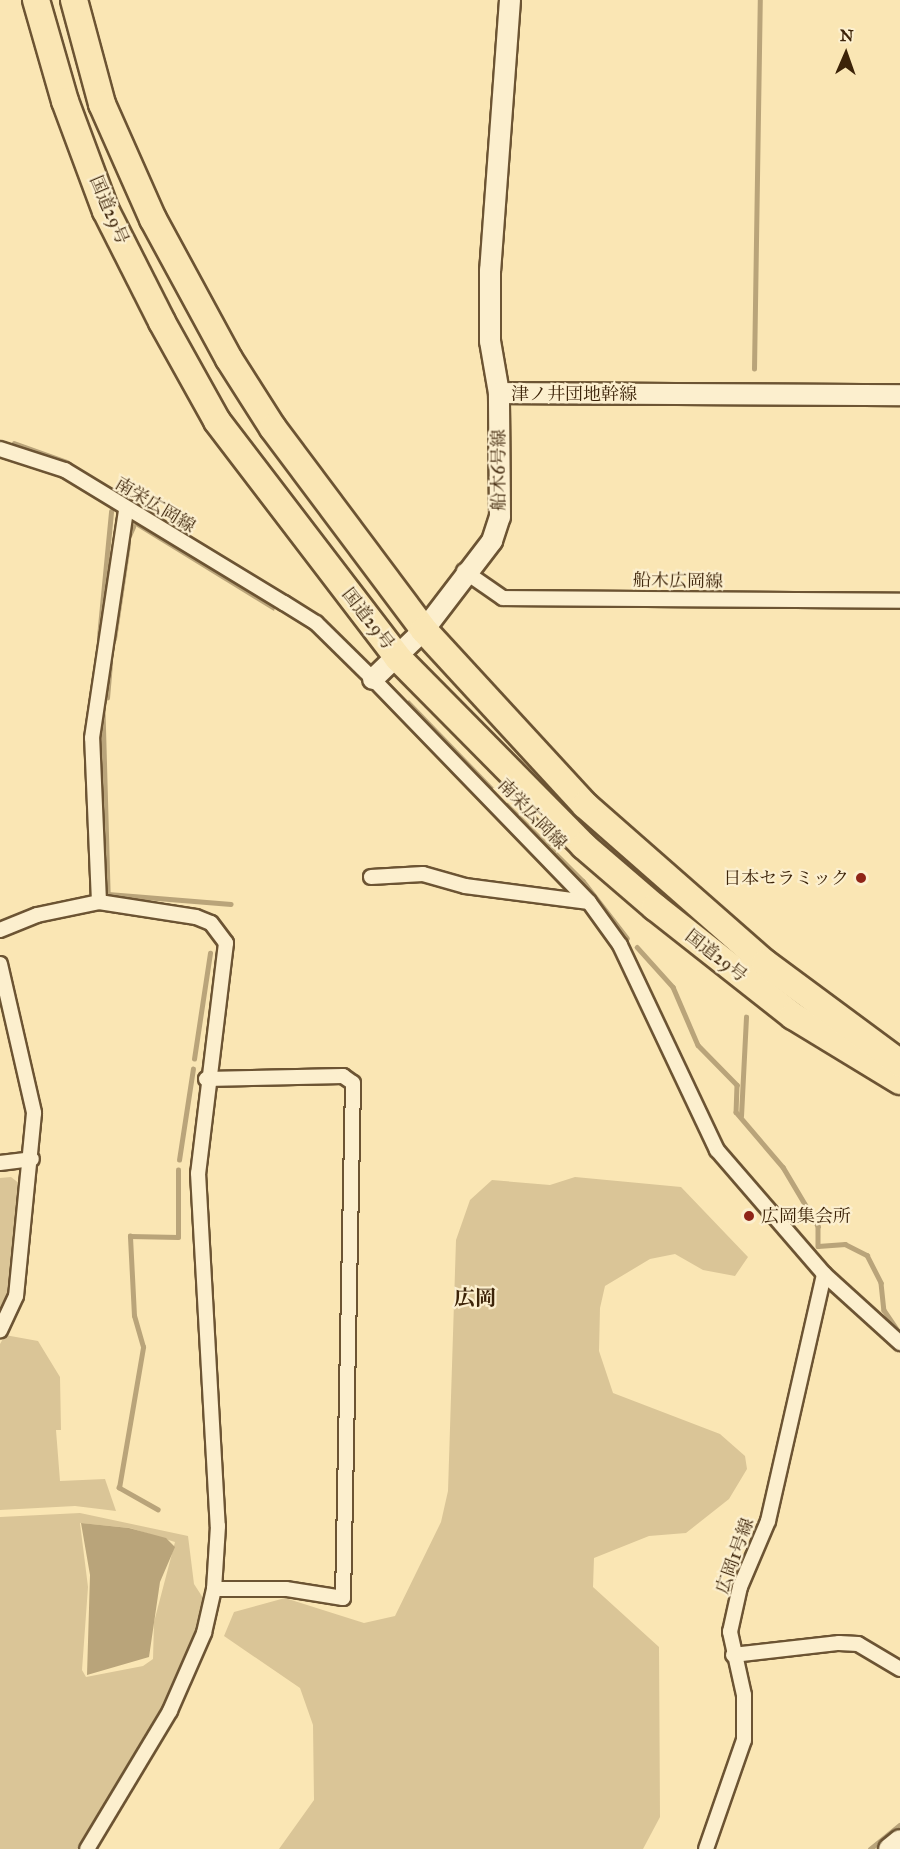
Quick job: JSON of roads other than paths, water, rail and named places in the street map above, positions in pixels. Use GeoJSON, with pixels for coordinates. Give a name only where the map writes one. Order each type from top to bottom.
{"type":"FeatureCollection","features":[{"type":"Feature","properties":{"kind":"highway","name":"国道29号"},"geometry":{"type":"LineString","coordinates":[[36,0],[65,101],[106,212],[162,322],[217,421],[398,658],[584,846],[655,907],[793,1016],[900,1081]]}},
{"type":"Feature","properties":{"kind":"highway","name":"国道29号"},"geometry":{"type":"LineString","coordinates":[[74,0],[102,104],[153,219],[229,359],[273,428],[424,630],[585,805],[765,963],[900,1063]]}},
{"type":"Feature","properties":{"kind":"street","name":"津ノ井団地幹線"},"geometry":{"type":"LineString","coordinates":[[510,0],[490,270],[490,341],[499,393],[900,395]]}},
{"type":"Feature","properties":{"kind":"street","name":"船木6号線"},"geometry":{"type":"LineString","coordinates":[[373,679],[398,658],[424,630],[464,571],[492,541],[500,517],[499,393]]}},
{"type":"Feature","properties":{"kind":"street","name":"南栄広岡線"},"geometry":{"type":"LineString","coordinates":[[0,449],[65,470],[126,510],[316,623],[373,679],[589,902],[620,945],[717,1150],[824,1274],[900,1343]]}},
{"type":"Feature","properties":{"kind":"street"},"geometry":{"type":"LineString","coordinates":[[99,902],[92,738],[126,510]]}},
{"type":"Feature","properties":{"kind":"street","name":"船木広岡線"},"geometry":{"type":"LineString","coordinates":[[464,571],[503,597],[900,602]]}},
{"type":"Feature","properties":{"kind":"street"},"geometry":{"type":"LineString","coordinates":[[371,877],[423,874],[465,886],[589,902]]}},
{"type":"Feature","properties":{"kind":"street"},"geometry":{"type":"LineString","coordinates":[[0,930],[37,915],[99,902],[196,916],[211,923],[226,943],[206,1079],[198,1173],[218,1526],[214,1589],[204,1633],[170,1711],[87,1849]]}},
{"type":"Feature","properties":{"kind":"street"},"geometry":{"type":"LineString","coordinates":[[0,964],[34,1113],[32,1159],[16,1296],[0,1330]]}},
{"type":"Feature","properties":{"kind":"street"},"geometry":{"type":"LineString","coordinates":[[206,1079],[343,1077],[353,1083],[343,1598],[286,1589],[214,1589]]}},
{"type":"Feature","properties":{"kind":"street"},"geometry":{"type":"LineString","coordinates":[[0,1163],[32,1159]]}},
{"type":"Feature","properties":{"kind":"street","name":"広岡1号線"},"geometry":{"type":"LineString","coordinates":[[706,1849],[744,1740],[744,1695],[732,1655],[730,1632],[740,1587],[768,1521],[824,1274]]}},
{"type":"Feature","properties":{"kind":"street"},"geometry":{"type":"LineString","coordinates":[[732,1655],[839,1642],[858,1644],[900,1669]]}},
{"type":"Feature","properties":{"kind":"street"},"geometry":{"type":"LineString","coordinates":[[889,1849],[900,1840]]}},
{"type":"Feature","properties":{"kind":"waterway"},"geometry":{"type":"LineString","coordinates":[[754,369],[760,0]]}},
{"type":"Feature","properties":{"kind":"waterway"},"geometry":{"type":"LineString","coordinates":[[14,443],[67,462]]}},
{"type":"Feature","properties":{"kind":"waterway"},"geometry":{"type":"LineString","coordinates":[[99,637],[111,512]]}},
{"type":"Feature","properties":{"kind":"waterway"},"geometry":{"type":"LineString","coordinates":[[129,536],[133,527]]}},
{"type":"Feature","properties":{"kind":"waterway"},"geometry":{"type":"LineString","coordinates":[[114,639],[128,544]]}},
{"type":"Feature","properties":{"kind":"waterway"},"geometry":{"type":"LineString","coordinates":[[107,698],[110,664]]}},
{"type":"Feature","properties":{"kind":"waterway"},"geometry":{"type":"LineString","coordinates":[[103,710],[108,894],[231,904]]}},
{"type":"Feature","properties":{"kind":"waterway"},"geometry":{"type":"LineString","coordinates":[[507,805],[583,881],[627,938]]}},
{"type":"Feature","properties":{"kind":"waterway"},"geometry":{"type":"LineString","coordinates":[[637,947],[673,987],[698,1045],[737,1085],[736,1112],[783,1167],[818,1226],[818,1246],[845,1244],[867,1255],[881,1283],[884,1310],[900,1334]]}},
{"type":"Feature","properties":{"kind":"waterway"},"geometry":{"type":"LineString","coordinates":[[194,1059],[210,953]]}},
{"type":"Feature","properties":{"kind":"waterway"},"geometry":{"type":"LineString","coordinates":[[741,1116],[746,1017]]}},
{"type":"Feature","properties":{"kind":"waterway"},"geometry":{"type":"LineString","coordinates":[[179,1160],[193,1069]]}},
{"type":"Feature","properties":{"kind":"waterway"},"geometry":{"type":"LineString","coordinates":[[158,1510],[119,1488],[143,1347],[134,1316],[130,1236],[178,1237],[178,1170]]}},
{"type":"Feature","properties":{"kind":"waterway"},"geometry":{"type":"LineString","coordinates":[[870,1849],[900,1825]]}},
{"type":"Feature","properties":{"kind":"place","name":"日本セラミック"},"geometry":{"type":"Point","coordinates":[861,878]}},
{"type":"Feature","properties":{"kind":"place","name":"広岡集会所"},"geometry":{"type":"Point","coordinates":[749,1216]}},
{"type":"Feature","properties":{"kind":"district","name":"広岡"},"geometry":{"type":"Point","coordinates":[475,1298]}}]}
